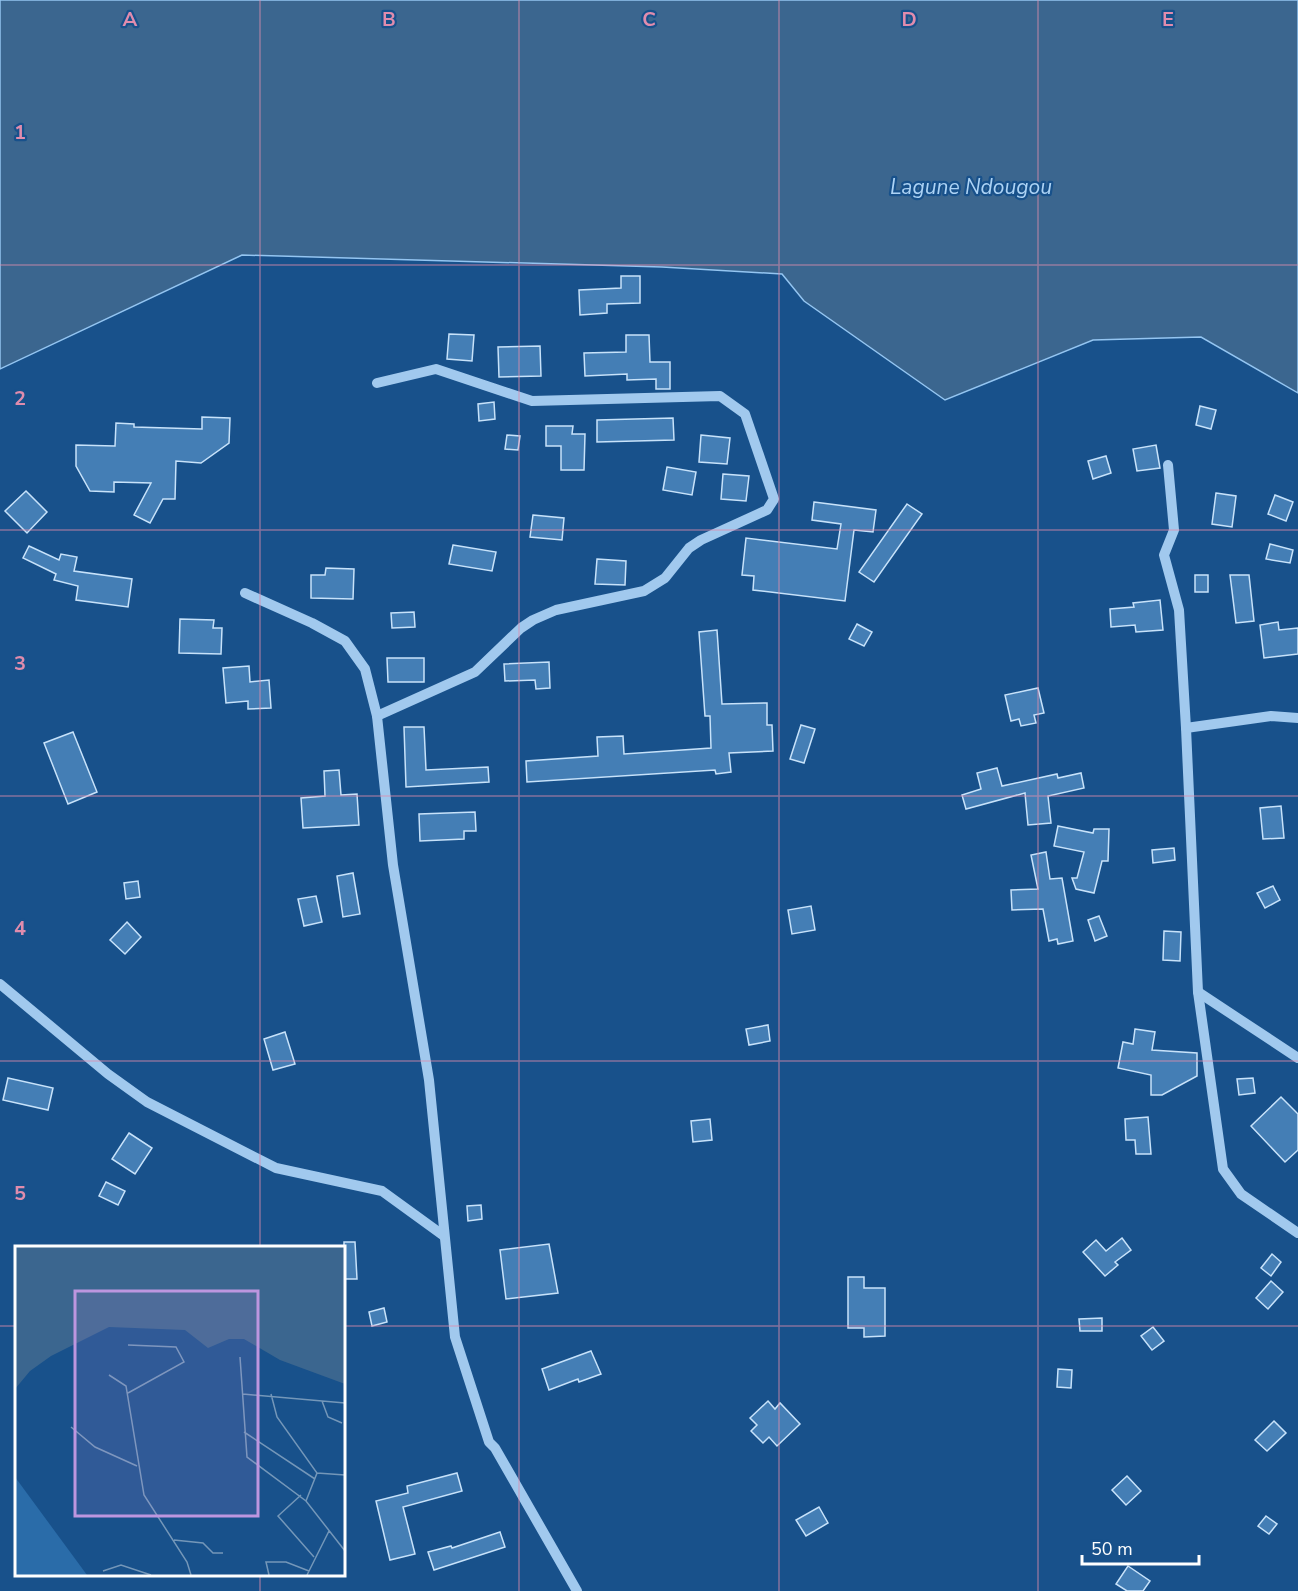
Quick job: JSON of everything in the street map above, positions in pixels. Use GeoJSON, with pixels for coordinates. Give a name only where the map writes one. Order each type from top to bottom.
{"type":"FeatureCollection","features":[{"type":"Feature","properties":{"kind":"street"},"geometry":{"type":"LineString","coordinates":[[376,716],[475,672],[532,620],[556,610],[644,591],[656,585],[665,578],[689,548],[700,540],[767,510],[774,499],[745,414],[720,396],[532,401],[436,369],[377,383]]}},
{"type":"Feature","properties":{"kind":"street"},"geometry":{"type":"LineString","coordinates":[[1168,465],[1174,530],[1164,555],[1179,610],[1198,992],[1223,1169],[1241,1194],[1298,1233]]}},
{"type":"Feature","properties":{"kind":"street"},"geometry":{"type":"LineString","coordinates":[[245,593],[312,623],[345,641],[365,669],[376,716],[393,865],[429,1080],[455,1337],[489,1442],[495,1448],[577,1591]]}},
{"type":"Feature","properties":{"kind":"street"},"geometry":{"type":"LineString","coordinates":[[1186,728],[1271,716],[1298,718]]}},
{"type":"Feature","properties":{"kind":"street"},"geometry":{"type":"LineString","coordinates":[[0,984],[108,1074],[147,1102],[276,1168],[382,1191],[444,1236]]}},
{"type":"Feature","properties":{"kind":"street"},"geometry":{"type":"LineString","coordinates":[[1198,992],[1298,1058]]}},
{"type":"Feature","properties":{"kind":"water","name":"Lagune Ndougou"},"geometry":{"type":"Polygon","coordinates":[[[0,0],[1298,0],[1298,393],[1201,337],[1093,340],[945,400],[804,301],[782,274],[662,267],[242,255],[0,369],[0,0]]]}},
{"type":"Feature","properties":{"kind":"building"},"geometry":{"type":"Polygon","coordinates":[[[621,276],[640,276],[640,303],[607,304],[607,313],[580,315],[579,290],[621,288],[621,276]]]}},
{"type":"Feature","properties":{"kind":"building"},"geometry":{"type":"Polygon","coordinates":[[[449,334],[474,335],[472,361],[447,359],[449,334]]]}},
{"type":"Feature","properties":{"kind":"building"},"geometry":{"type":"Polygon","coordinates":[[[626,335],[649,335],[650,362],[670,362],[670,389],[656,389],[656,379],[627,380],[627,374],[585,376],[584,353],[626,352],[626,335]]]}},
{"type":"Feature","properties":{"kind":"building"},"geometry":{"type":"Polygon","coordinates":[[[540,346],[541,376],[499,377],[498,347],[540,346]]]}},
{"type":"Feature","properties":{"kind":"building"},"geometry":{"type":"Polygon","coordinates":[[[494,402],[495,419],[479,421],[478,404],[494,402]]]}},
{"type":"Feature","properties":{"kind":"building"},"geometry":{"type":"Polygon","coordinates":[[[1200,406],[1216,410],[1211,429],[1196,425],[1200,406]]]}},
{"type":"Feature","properties":{"kind":"building"},"geometry":{"type":"Polygon","coordinates":[[[202,417],[230,418],[229,443],[201,463],[176,461],[175,499],[163,499],[150,523],[134,515],[151,483],[114,482],[114,492],[90,491],[76,466],[76,445],[115,446],[116,423],[134,424],[134,427],[202,429],[202,417]]]}},
{"type":"Feature","properties":{"kind":"building"},"geometry":{"type":"Polygon","coordinates":[[[673,418],[674,440],[597,442],[597,420],[673,418]]]}},
{"type":"Feature","properties":{"kind":"building"},"geometry":{"type":"Polygon","coordinates":[[[546,426],[573,426],[572,434],[585,434],[584,470],[561,470],[561,446],[546,446],[546,426]]]}},
{"type":"Feature","properties":{"kind":"building"},"geometry":{"type":"Polygon","coordinates":[[[507,435],[520,436],[518,450],[505,449],[507,435]]]}},
{"type":"Feature","properties":{"kind":"building"},"geometry":{"type":"Polygon","coordinates":[[[701,435],[730,438],[727,464],[699,462],[701,435]]]}},
{"type":"Feature","properties":{"kind":"building"},"geometry":{"type":"Polygon","coordinates":[[[1156,445],[1160,468],[1137,471],[1133,449],[1156,445]]]}},
{"type":"Feature","properties":{"kind":"building"},"geometry":{"type":"Polygon","coordinates":[[[1106,456],[1111,473],[1093,479],[1088,461],[1106,456]]]}},
{"type":"Feature","properties":{"kind":"building"},"geometry":{"type":"Polygon","coordinates":[[[667,467],[696,472],[692,495],[663,490],[667,467]]]}},
{"type":"Feature","properties":{"kind":"building"},"geometry":{"type":"Polygon","coordinates":[[[723,474],[749,476],[746,501],[721,499],[723,474]]]}},
{"type":"Feature","properties":{"kind":"building"},"geometry":{"type":"Polygon","coordinates":[[[26,491],[47,512],[27,533],[5,511],[26,491]]]}},
{"type":"Feature","properties":{"kind":"building"},"geometry":{"type":"Polygon","coordinates":[[[1216,493],[1236,496],[1232,527],[1212,524],[1216,493]]]}},
{"type":"Feature","properties":{"kind":"building"},"geometry":{"type":"Polygon","coordinates":[[[1275,495],[1293,502],[1286,521],[1268,514],[1275,495]]]}},
{"type":"Feature","properties":{"kind":"building"},"geometry":{"type":"Polygon","coordinates":[[[814,502],[876,510],[873,532],[854,530],[845,601],[753,590],[754,576],[742,575],[746,538],[837,549],[841,524],[812,520],[814,502]]]}},
{"type":"Feature","properties":{"kind":"building"},"geometry":{"type":"Polygon","coordinates":[[[907,504],[922,514],[874,582],[859,572],[907,504]]]}},
{"type":"Feature","properties":{"kind":"building"},"geometry":{"type":"Polygon","coordinates":[[[533,515],[564,518],[562,540],[530,537],[533,515]]]}},
{"type":"Feature","properties":{"kind":"building"},"geometry":{"type":"Polygon","coordinates":[[[1270,544],[1293,550],[1290,563],[1266,559],[1270,544]]]}},
{"type":"Feature","properties":{"kind":"building"},"geometry":{"type":"Polygon","coordinates":[[[453,545],[496,552],[492,571],[449,564],[453,545]]]}},
{"type":"Feature","properties":{"kind":"building"},"geometry":{"type":"Polygon","coordinates":[[[29,546],[59,560],[61,554],[77,557],[74,571],[132,579],[128,607],[76,600],[78,586],[54,580],[56,574],[23,558],[29,546]]]}},
{"type":"Feature","properties":{"kind":"building"},"geometry":{"type":"Polygon","coordinates":[[[597,559],[626,561],[625,585],[595,584],[597,559]]]}},
{"type":"Feature","properties":{"kind":"building"},"geometry":{"type":"Polygon","coordinates":[[[326,568],[354,569],[353,599],[311,598],[311,575],[325,575],[326,568]]]}},
{"type":"Feature","properties":{"kind":"building"},"geometry":{"type":"Polygon","coordinates":[[[1195,575],[1208,575],[1208,592],[1195,592],[1195,575]]]}},
{"type":"Feature","properties":{"kind":"building"},"geometry":{"type":"Polygon","coordinates":[[[1230,575],[1249,575],[1254,621],[1236,623],[1230,575]]]}},
{"type":"Feature","properties":{"kind":"building"},"geometry":{"type":"Polygon","coordinates":[[[1160,600],[1163,630],[1136,632],[1135,625],[1111,627],[1110,609],[1134,607],[1133,603],[1160,600]]]}},
{"type":"Feature","properties":{"kind":"building"},"geometry":{"type":"Polygon","coordinates":[[[414,612],[415,627],[392,628],[391,613],[414,612]]]}},
{"type":"Feature","properties":{"kind":"building"},"geometry":{"type":"Polygon","coordinates":[[[180,619],[214,620],[213,628],[222,628],[221,654],[179,653],[180,619]]]}},
{"type":"Feature","properties":{"kind":"building"},"geometry":{"type":"Polygon","coordinates":[[[1278,622],[1279,630],[1298,628],[1298,654],[1264,658],[1260,625],[1278,622]]]}},
{"type":"Feature","properties":{"kind":"building"},"geometry":{"type":"Polygon","coordinates":[[[857,624],[872,632],[864,646],[849,639],[857,624]]]}},
{"type":"Feature","properties":{"kind":"building"},"geometry":{"type":"Polygon","coordinates":[[[717,630],[722,704],[767,703],[767,725],[772,725],[773,751],[729,753],[731,772],[716,774],[715,770],[527,782],[526,761],[598,756],[597,737],[623,736],[624,754],[711,748],[710,716],[705,716],[699,632],[717,630]]]}},
{"type":"Feature","properties":{"kind":"building"},"geometry":{"type":"Polygon","coordinates":[[[387,658],[424,658],[424,682],[388,682],[387,658]]]}},
{"type":"Feature","properties":{"kind":"building"},"geometry":{"type":"Polygon","coordinates":[[[549,662],[550,688],[536,689],[535,680],[505,681],[504,664],[549,662]]]}},
{"type":"Feature","properties":{"kind":"building"},"geometry":{"type":"Polygon","coordinates":[[[249,666],[250,682],[269,680],[271,708],[248,709],[248,701],[226,703],[223,668],[249,666]]]}},
{"type":"Feature","properties":{"kind":"building"},"geometry":{"type":"Polygon","coordinates":[[[1038,688],[1044,713],[1034,715],[1036,723],[1021,726],[1019,719],[1011,721],[1005,695],[1038,688]]]}},
{"type":"Feature","properties":{"kind":"building"},"geometry":{"type":"Polygon","coordinates":[[[801,725],[815,729],[804,763],[790,759],[801,725]]]}},
{"type":"Feature","properties":{"kind":"building"},"geometry":{"type":"Polygon","coordinates":[[[404,727],[424,727],[426,770],[488,767],[489,782],[406,787],[404,727]]]}},
{"type":"Feature","properties":{"kind":"building"},"geometry":{"type":"Polygon","coordinates":[[[73,732],[97,792],[68,804],[44,743],[73,732]]]}},
{"type":"Feature","properties":{"kind":"building"},"geometry":{"type":"Polygon","coordinates":[[[997,768],[1002,786],[1057,774],[1058,778],[1081,773],[1084,788],[1048,796],[1051,823],[1028,825],[1025,793],[966,809],[962,795],[981,789],[977,773],[997,768]]]}},
{"type":"Feature","properties":{"kind":"building"},"geometry":{"type":"Polygon","coordinates":[[[339,770],[341,795],[357,794],[359,825],[303,828],[301,798],[325,796],[324,771],[339,770]]]}},
{"type":"Feature","properties":{"kind":"building"},"geometry":{"type":"Polygon","coordinates":[[[1281,806],[1284,838],[1263,839],[1260,808],[1281,806]]]}},
{"type":"Feature","properties":{"kind":"building"},"geometry":{"type":"Polygon","coordinates":[[[475,812],[476,831],[464,831],[464,839],[420,841],[419,814],[475,812]]]}},
{"type":"Feature","properties":{"kind":"building"},"geometry":{"type":"Polygon","coordinates":[[[1058,826],[1093,833],[1094,829],[1109,829],[1108,861],[1102,861],[1094,893],[1076,889],[1072,878],[1077,878],[1084,852],[1054,846],[1058,826]]]}},
{"type":"Feature","properties":{"kind":"building"},"geometry":{"type":"Polygon","coordinates":[[[1174,848],[1175,860],[1153,863],[1152,850],[1174,848]]]}},
{"type":"Feature","properties":{"kind":"building"},"geometry":{"type":"Polygon","coordinates":[[[1046,852],[1050,879],[1062,878],[1073,941],[1058,944],[1057,939],[1049,941],[1043,909],[1012,910],[1011,890],[1038,889],[1031,855],[1046,852]]]}},
{"type":"Feature","properties":{"kind":"building"},"geometry":{"type":"Polygon","coordinates":[[[353,873],[360,914],[343,917],[337,876],[353,873]]]}},
{"type":"Feature","properties":{"kind":"building"},"geometry":{"type":"Polygon","coordinates":[[[138,881],[140,897],[126,899],[124,883],[138,881]]]}},
{"type":"Feature","properties":{"kind":"building"},"geometry":{"type":"Polygon","coordinates":[[[1273,886],[1280,900],[1265,908],[1257,893],[1273,886]]]}},
{"type":"Feature","properties":{"kind":"building"},"geometry":{"type":"Polygon","coordinates":[[[316,896],[322,922],[304,926],[298,899],[316,896]]]}},
{"type":"Feature","properties":{"kind":"building"},"geometry":{"type":"Polygon","coordinates":[[[811,906],[815,930],[792,934],[788,910],[811,906]]]}},
{"type":"Feature","properties":{"kind":"building"},"geometry":{"type":"Polygon","coordinates":[[[1099,916],[1107,936],[1095,941],[1088,920],[1099,916]]]}},
{"type":"Feature","properties":{"kind":"building"},"geometry":{"type":"Polygon","coordinates":[[[127,922],[141,937],[125,954],[110,940],[127,922]]]}},
{"type":"Feature","properties":{"kind":"building"},"geometry":{"type":"Polygon","coordinates":[[[1164,931],[1181,932],[1180,961],[1163,960],[1164,931]]]}},
{"type":"Feature","properties":{"kind":"building"},"geometry":{"type":"Polygon","coordinates":[[[768,1025],[770,1041],[749,1045],[746,1029],[768,1025]]]}},
{"type":"Feature","properties":{"kind":"building"},"geometry":{"type":"Polygon","coordinates":[[[1135,1029],[1155,1032],[1152,1050],[1197,1053],[1197,1076],[1162,1095],[1151,1095],[1151,1075],[1118,1068],[1123,1042],[1133,1044],[1135,1029]]]}},
{"type":"Feature","properties":{"kind":"building"},"geometry":{"type":"Polygon","coordinates":[[[285,1032],[295,1064],[273,1070],[264,1039],[285,1032]]]}},
{"type":"Feature","properties":{"kind":"building"},"geometry":{"type":"Polygon","coordinates":[[[8,1078],[53,1088],[48,1110],[3,1100],[8,1078]]]}},
{"type":"Feature","properties":{"kind":"building"},"geometry":{"type":"Polygon","coordinates":[[[1253,1078],[1255,1093],[1239,1095],[1237,1079],[1253,1078]]]}},
{"type":"Feature","properties":{"kind":"building"},"geometry":{"type":"Polygon","coordinates":[[[1281,1097],[1298,1114],[1298,1150],[1285,1162],[1251,1126],[1281,1097]]]}},
{"type":"Feature","properties":{"kind":"building"},"geometry":{"type":"Polygon","coordinates":[[[1148,1117],[1151,1154],[1136,1154],[1135,1140],[1126,1140],[1125,1119],[1148,1117]]]}},
{"type":"Feature","properties":{"kind":"building"},"geometry":{"type":"Polygon","coordinates":[[[710,1119],[712,1140],[693,1142],[691,1121],[710,1119]]]}},
{"type":"Feature","properties":{"kind":"building"},"geometry":{"type":"Polygon","coordinates":[[[129,1133],[152,1148],[135,1174],[112,1159],[129,1133]]]}},
{"type":"Feature","properties":{"kind":"building"},"geometry":{"type":"Polygon","coordinates":[[[106,1182],[125,1191],[118,1205],[99,1196],[106,1182]]]}},
{"type":"Feature","properties":{"kind":"building"},"geometry":{"type":"Polygon","coordinates":[[[481,1205],[482,1219],[468,1221],[467,1206],[481,1205]]]}},
{"type":"Feature","properties":{"kind":"building"},"geometry":{"type":"Polygon","coordinates":[[[1122,1238],[1131,1250],[1115,1262],[1118,1265],[1105,1276],[1083,1252],[1096,1240],[1106,1251],[1122,1238]]]}},
{"type":"Feature","properties":{"kind":"building"},"geometry":{"type":"Polygon","coordinates":[[[344,1242],[355,1242],[357,1279],[345,1279],[344,1242]]]}},
{"type":"Feature","properties":{"kind":"building"},"geometry":{"type":"Polygon","coordinates":[[[549,1244],[558,1293],[506,1299],[500,1250],[549,1244]]]}},
{"type":"Feature","properties":{"kind":"building"},"geometry":{"type":"Polygon","coordinates":[[[1272,1254],[1281,1262],[1271,1276],[1261,1268],[1272,1254]]]}},
{"type":"Feature","properties":{"kind":"building"},"geometry":{"type":"Polygon","coordinates":[[[848,1277],[864,1277],[864,1288],[885,1288],[885,1336],[864,1337],[864,1328],[848,1328],[848,1277]]]}},
{"type":"Feature","properties":{"kind":"building"},"geometry":{"type":"Polygon","coordinates":[[[1271,1281],[1283,1292],[1268,1309],[1256,1298],[1271,1281]]]}},
{"type":"Feature","properties":{"kind":"building"},"geometry":{"type":"Polygon","coordinates":[[[384,1308],[387,1322],[372,1326],[369,1312],[384,1308]]]}},
{"type":"Feature","properties":{"kind":"building"},"geometry":{"type":"Polygon","coordinates":[[[1102,1318],[1102,1331],[1080,1331],[1079,1319],[1102,1318]]]}},
{"type":"Feature","properties":{"kind":"building"},"geometry":{"type":"Polygon","coordinates":[[[1153,1327],[1164,1341],[1152,1350],[1141,1336],[1153,1327]]]}},
{"type":"Feature","properties":{"kind":"building"},"geometry":{"type":"Polygon","coordinates":[[[591,1351],[601,1374],[579,1382],[578,1379],[549,1390],[542,1369],[591,1351]]]}},
{"type":"Feature","properties":{"kind":"building"},"geometry":{"type":"Polygon","coordinates":[[[1058,1369],[1072,1370],[1071,1388],[1057,1387],[1058,1369]]]}},
{"type":"Feature","properties":{"kind":"building"},"geometry":{"type":"Polygon","coordinates":[[[768,1401],[775,1409],[780,1403],[800,1424],[777,1446],[769,1437],[763,1443],[751,1431],[757,1425],[750,1418],[768,1401]]]}},
{"type":"Feature","properties":{"kind":"building"},"geometry":{"type":"Polygon","coordinates":[[[1274,1421],[1286,1433],[1267,1451],[1255,1440],[1274,1421]]]}},
{"type":"Feature","properties":{"kind":"building"},"geometry":{"type":"Polygon","coordinates":[[[457,1473],[462,1491],[403,1507],[415,1554],[390,1560],[376,1501],[408,1493],[407,1486],[457,1473]]]}},
{"type":"Feature","properties":{"kind":"building"},"geometry":{"type":"Polygon","coordinates":[[[1127,1476],[1141,1491],[1126,1505],[1112,1490],[1127,1476]]]}},
{"type":"Feature","properties":{"kind":"building"},"geometry":{"type":"Polygon","coordinates":[[[819,1507],[828,1523],[806,1536],[796,1520],[819,1507]]]}},
{"type":"Feature","properties":{"kind":"building"},"geometry":{"type":"Polygon","coordinates":[[[1266,1516],[1277,1524],[1269,1534],[1258,1526],[1266,1516]]]}},
{"type":"Feature","properties":{"kind":"building"},"geometry":{"type":"Polygon","coordinates":[[[500,1532],[505,1547],[434,1570],[428,1552],[451,1546],[452,1548],[500,1532]]]}},
{"type":"Feature","properties":{"kind":"building"},"geometry":{"type":"Polygon","coordinates":[[[1128,1566],[1150,1581],[1143,1591],[1127,1591],[1116,1584],[1128,1566]]]}}]}
